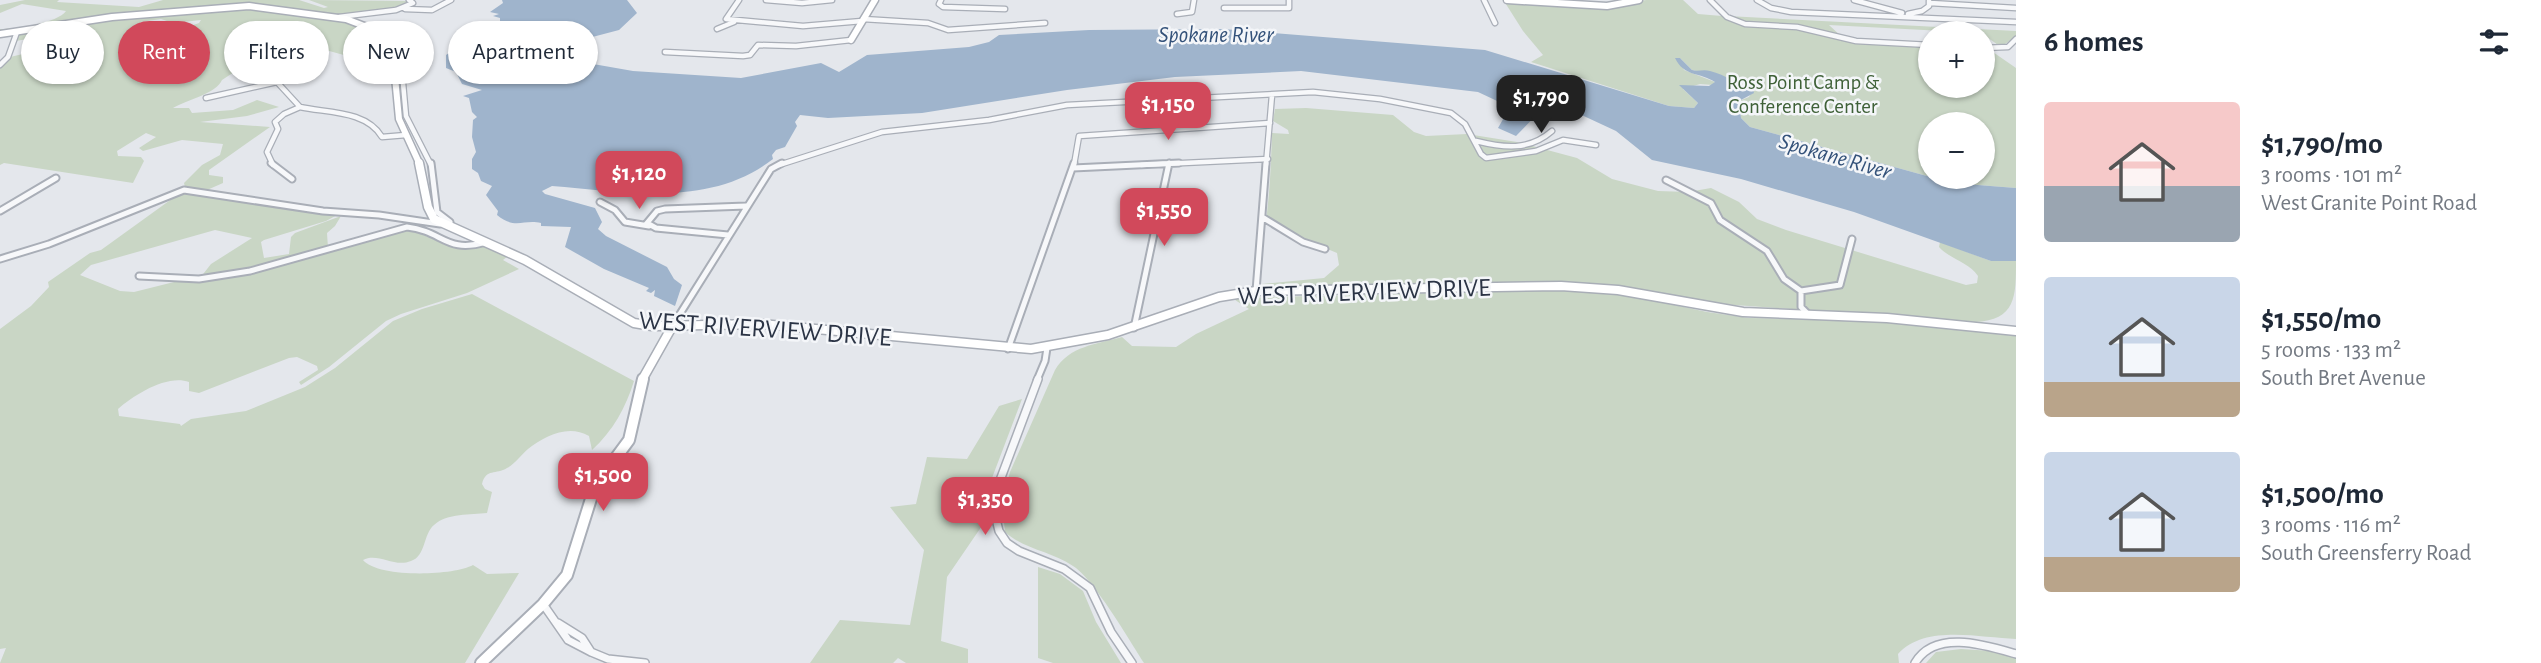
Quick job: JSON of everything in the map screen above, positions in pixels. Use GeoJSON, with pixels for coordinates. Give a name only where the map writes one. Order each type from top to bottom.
{"type":"FeatureCollection","features":[{"type":"Feature","properties":{"kind":"street"},"geometry":{"type":"LineString","coordinates":[[396,10],[411,5],[413,2],[409,0]]}},
{"type":"Feature","properties":{"kind":"street"},"geometry":{"type":"LineString","coordinates":[[0,34],[112,17],[239,6],[339,17],[396,10],[432,10],[451,0]]}},
{"type":"Feature","properties":{"kind":"street"},"geometry":{"type":"LineString","coordinates":[[734,22],[725,17],[739,0]]}},
{"type":"Feature","properties":{"kind":"street"},"geometry":{"type":"LineString","coordinates":[[766,0],[802,3],[832,0]]}},
{"type":"Feature","properties":{"kind":"street"},"geometry":{"type":"LineString","coordinates":[[666,52],[747,56],[758,45],[796,46],[851,40],[875,0]]}},
{"type":"Feature","properties":{"kind":"street"},"geometry":{"type":"LineString","coordinates":[[941,0],[940,6],[1005,9]]}},
{"type":"Feature","properties":{"kind":"street"},"geometry":{"type":"LineString","coordinates":[[1177,14],[1192,12],[1194,0]]}},
{"type":"Feature","properties":{"kind":"street"},"geometry":{"type":"LineString","coordinates":[[1224,8],[1289,9],[1289,0]]}},
{"type":"Feature","properties":{"kind":"street"},"geometry":{"type":"LineString","coordinates":[[1484,0],[1495,23]]}},
{"type":"Feature","properties":{"kind":"street"},"geometry":{"type":"LineString","coordinates":[[1507,0],[1601,6],[1639,0]]}},
{"type":"Feature","properties":{"kind":"street"},"geometry":{"type":"LineString","coordinates":[[1710,0],[1732,20],[1759,26],[1799,27],[1856,41],[1918,44]]}},
{"type":"Feature","properties":{"kind":"street"},"geometry":{"type":"LineString","coordinates":[[1757,0],[1771,8],[1791,12],[2016,22]]}},
{"type":"Feature","properties":{"kind":"street"},"geometry":{"type":"LineString","coordinates":[[1854,0],[1908,16],[1922,11],[1929,1],[2016,8]]}},
{"type":"Feature","properties":{"kind":"street"},"geometry":{"type":"LineString","coordinates":[[339,17],[350,21]]}},
{"type":"Feature","properties":{"kind":"street"},"geometry":{"type":"LineString","coordinates":[[716,29],[734,22],[803,26],[863,20],[928,23],[948,30],[1045,23]]}},
{"type":"Feature","properties":{"kind":"street"},"geometry":{"type":"LineString","coordinates":[[0,65],[8,58],[17,32]]}},
{"type":"Feature","properties":{"kind":"street"},"geometry":{"type":"LineString","coordinates":[[2008,47],[2016,39]]}},
{"type":"Feature","properties":{"kind":"street"},"geometry":{"type":"LineString","coordinates":[[1995,48],[2016,50]]}},
{"type":"Feature","properties":{"kind":"street"},"geometry":{"type":"LineString","coordinates":[[206,98],[268,84]]}},
{"type":"Feature","properties":{"kind":"street"},"geometry":{"type":"LineString","coordinates":[[279,84],[300,107],[344,112],[387,138],[405,134]]}},
{"type":"Feature","properties":{"kind":"street"},"geometry":{"type":"LineString","coordinates":[[396,84],[397,104],[405,134],[419,162],[437,212],[454,224]]}},
{"type":"Feature","properties":{"kind":"street"},"geometry":{"type":"LineString","coordinates":[[404,84],[406,117],[431,162],[430,213],[440,224]]}},
{"type":"Feature","properties":{"kind":"street"},"geometry":{"type":"LineString","coordinates":[[481,663],[557,589],[573,562],[595,486],[634,430],[642,381],[673,325],[771,169],[800,157],[883,132],[989,120],[1068,105],[1272,94],[1325,93],[1435,108],[1462,119],[1481,154],[1491,159],[1536,151],[1563,140],[1596,145]]}},
{"type":"Feature","properties":{"kind":"street"},"geometry":{"type":"LineString","coordinates":[[1256,291],[1272,94]]}},
{"type":"Feature","properties":{"kind":"street"},"geometry":{"type":"LineString","coordinates":[[397,104],[406,104]]}},
{"type":"Feature","properties":{"kind":"street"},"geometry":{"type":"LineString","coordinates":[[292,179],[271,163],[267,152],[278,129],[275,122],[300,107]]}},
{"type":"Feature","properties":{"kind":"street"},"geometry":{"type":"LineString","coordinates":[[1007,349],[1073,168],[1082,134],[1270,123]]}},
{"type":"Feature","properties":{"kind":"street"},"geometry":{"type":"LineString","coordinates":[[1475,141],[1506,148],[1527,147],[1552,131]]}},
{"type":"Feature","properties":{"kind":"street"},"geometry":{"type":"LineString","coordinates":[[1073,168],[1268,159]]}},
{"type":"Feature","properties":{"kind":"street"},"geometry":{"type":"LineString","coordinates":[[1134,328],[1169,163]]}},
{"type":"Feature","properties":{"kind":"street"},"geometry":{"type":"LineString","coordinates":[[0,211],[55,178]]}},
{"type":"Feature","properties":{"kind":"street"},"geometry":{"type":"LineString","coordinates":[[1666,180],[1685,187],[1711,203],[1720,220],[1767,251],[1784,279],[1801,291],[1840,285],[1845,276],[1845,253],[1852,239]]}},
{"type":"Feature","properties":{"kind":"street"},"geometry":{"type":"LineString","coordinates":[[0,260],[49,244],[184,190],[323,211],[379,215],[440,224]]}},
{"type":"Feature","properties":{"kind":"street"},"geometry":{"type":"LineString","coordinates":[[600,202],[615,211],[625,222],[728,235]]}},
{"type":"Feature","properties":{"kind":"street"},"geometry":{"type":"LineString","coordinates":[[651,226],[647,223],[649,220],[657,211],[665,209],[746,206]]}},
{"type":"Feature","properties":{"kind":"street"},"geometry":{"type":"LineString","coordinates":[[1262,217],[1304,242],[1325,249]]}},
{"type":"Feature","properties":{"kind":"street","name":"WEST RIVERVIEW DRIVE"},"geometry":{"type":"LineString","coordinates":[[440,224],[539,267],[626,319],[643,325],[761,324],[1007,349],[1048,348],[1134,328],[1219,298],[1256,291],[1561,286],[1618,290],[1743,312],[1888,318],[2016,329]]}},
{"type":"Feature","properties":{"kind":"street"},"geometry":{"type":"LineString","coordinates":[[139,276],[199,279],[250,271],[407,227],[430,231],[453,247],[469,248],[486,242]]}},
{"type":"Feature","properties":{"kind":"street"},"geometry":{"type":"LineString","coordinates":[[1801,291],[1801,307],[1810,315]]}},
{"type":"Feature","properties":{"kind":"street"},"geometry":{"type":"LineString","coordinates":[[1048,348],[1044,366],[1029,395],[1016,440],[998,482],[995,526],[1005,544],[1023,555],[1073,572],[1091,589],[1112,634],[1132,663]]}},
{"type":"Feature","properties":{"kind":"street"},"geometry":{"type":"LineString","coordinates":[[543,604],[569,642],[580,650],[591,652],[606,661],[645,663]]}},
{"type":"Feature","properties":{"kind":"street"},"geometry":{"type":"LineString","coordinates":[[1915,663],[1920,652],[1929,646],[1943,643],[1967,643],[2016,654]]}},
{"type":"Feature","properties":{"kind":"green space"},"geometry":{"type":"Polygon","coordinates":[[[25,0],[139,7],[163,0],[299,0],[324,8],[328,7],[309,0],[411,1],[407,6],[343,15],[241,5],[103,21],[49,21],[66,11],[22,4],[0,13],[0,5],[25,0]]]}},
{"type":"Feature","properties":{"kind":"green space","name":"Ross Point Camp & Conference Center"},"geometry":{"type":"Polygon","coordinates":[[[1646,0],[1683,0],[1698,14],[1722,16],[1729,20],[1808,31],[1853,42],[1918,45],[1918,98],[1995,98],[1995,53],[2016,68],[2016,188],[1995,186],[1995,112],[1918,112],[1918,174],[1750,127],[1741,118],[1739,101],[1749,97],[1753,90],[1719,76],[1692,70],[1680,58],[1684,70],[1715,82],[1713,85],[1700,84],[1683,89],[1698,103],[1694,108],[1669,106],[1531,62],[1543,55],[1523,31],[1504,1],[1616,6],[1646,0]]]}},
{"type":"Feature","properties":{"kind":"green space"},"geometry":{"type":"Polygon","coordinates":[[[231,7],[297,13],[343,22],[343,55],[329,51],[329,21],[224,21],[224,79],[214,89],[173,108],[189,108],[192,113],[233,110],[257,100],[279,107],[247,116],[200,122],[270,127],[209,170],[209,175],[223,177],[223,183],[207,190],[185,187],[184,183],[202,165],[220,155],[223,144],[182,140],[143,151],[139,148],[156,137],[146,133],[117,151],[118,156],[141,157],[144,161],[133,183],[4,163],[0,165],[0,66],[10,57],[21,54],[21,84],[104,84],[104,21],[88,21],[231,7]]]}},
{"type":"Feature","properties":{"kind":"green space"},"geometry":{"type":"Polygon","coordinates":[[[1727,16],[1918,26],[1918,30],[1829,25],[1843,38],[1788,25],[1747,23],[1727,16]]]}},
{"type":"Feature","properties":{"kind":"green space"},"geometry":{"type":"Polygon","coordinates":[[[21,26],[21,31],[0,33],[0,29],[21,26]]]}},
{"type":"Feature","properties":{"kind":"green space"},"geometry":{"type":"Polygon","coordinates":[[[1995,30],[2016,31],[2016,36],[2001,47],[1995,43],[1995,30]]]}},
{"type":"Feature","properties":{"kind":"green space"},"geometry":{"type":"Polygon","coordinates":[[[1306,108],[1393,115],[1414,132],[1426,136],[1467,134],[1517,142],[1577,158],[1612,179],[1658,191],[1688,192],[1711,188],[1739,202],[1757,219],[1966,285],[1977,283],[1978,276],[1970,267],[1939,247],[1940,242],[1991,261],[2016,261],[2014,296],[2006,311],[1999,317],[1975,322],[1721,304],[1573,282],[1488,286],[1265,287],[1262,284],[1324,278],[1339,265],[1337,253],[1325,248],[1323,250],[1266,221],[1272,133],[1289,134],[1288,130],[1273,121],[1275,109],[1306,108]]]}},
{"type":"Feature","properties":{"kind":"green space"},"geometry":{"type":"Polygon","coordinates":[[[180,193],[339,214],[326,221],[264,240],[261,242],[264,258],[289,254],[291,237],[295,233],[341,216],[327,233],[328,248],[251,270],[200,278],[211,264],[252,238],[215,230],[91,265],[80,275],[120,291],[134,292],[178,281],[208,280],[265,269],[397,230],[421,234],[459,248],[485,245],[508,256],[503,260],[519,269],[467,293],[386,321],[329,367],[301,385],[299,382],[318,370],[317,366],[297,357],[289,358],[199,393],[189,391],[189,382],[180,380],[161,383],[125,403],[118,409],[119,416],[181,426],[191,419],[246,411],[305,387],[335,368],[393,321],[472,294],[634,381],[618,418],[592,450],[589,436],[581,433],[565,431],[549,436],[528,449],[510,466],[486,476],[482,484],[492,492],[487,513],[452,516],[439,521],[430,529],[419,555],[411,561],[398,563],[374,558],[363,560],[371,566],[399,572],[433,573],[473,565],[487,574],[519,573],[465,663],[0,663],[6,648],[0,649],[0,329],[31,306],[49,287],[48,282],[90,253],[101,250],[180,193]]]}},
{"type":"Feature","properties":{"kind":"green space"},"geometry":{"type":"Polygon","coordinates":[[[1551,290],[1623,294],[1749,318],[1860,320],[2016,336],[2016,639],[1954,635],[1923,639],[1898,654],[1899,663],[1144,663],[1111,611],[1081,573],[1065,561],[1021,543],[1005,532],[1002,503],[1010,472],[1055,370],[1076,351],[1122,337],[1132,346],[1176,347],[1196,334],[1249,309],[1232,298],[1551,290]]]}},
{"type":"Feature","properties":{"kind":"green space"},"geometry":{"type":"Polygon","coordinates":[[[1022,399],[992,478],[988,517],[947,577],[941,641],[968,649],[968,663],[906,663],[898,658],[893,663],[810,663],[840,620],[910,625],[924,550],[890,507],[916,504],[927,457],[967,459],[999,406],[1022,399]]]}},
{"type":"Feature","properties":{"kind":"green space"},"geometry":{"type":"Polygon","coordinates":[[[1038,567],[1060,574],[1083,591],[1096,622],[1121,663],[1053,663],[1038,658],[1038,567]]]}},
{"type":"Feature","properties":{"kind":"green space"},"geometry":{"type":"Polygon","coordinates":[[[1961,649],[1992,651],[2016,658],[2016,663],[1926,663],[1936,652],[1961,649]]]}},
{"type":"Feature","properties":{"kind":"water"},"geometry":{"type":"Polygon","coordinates":[[[502,0],[627,0],[637,13],[619,30],[598,36],[598,21],[500,21],[500,18],[493,16],[499,14],[490,12],[503,3],[502,0]]]}},
{"type":"Feature","properties":{"kind":"water","name":"Spokane River"},"geometry":{"type":"Polygon","coordinates":[[[1223,29],[1485,50],[1669,106],[1694,108],[1698,103],[1679,85],[1709,86],[1715,82],[1683,68],[1675,58],[1680,58],[1692,70],[1707,70],[1753,90],[1754,93],[1739,101],[1741,118],[1750,127],[1918,174],[1918,189],[2016,188],[2016,261],[1991,261],[1854,212],[1741,179],[1652,160],[1616,131],[1573,111],[1545,106],[1516,136],[1498,128],[1510,107],[1478,92],[1301,71],[1175,77],[1067,90],[922,113],[828,118],[800,115],[785,147],[776,150],[772,155],[773,159],[722,185],[667,193],[552,186],[542,191],[595,208],[602,222],[598,229],[606,236],[667,267],[674,279],[682,285],[675,306],[654,296],[655,290],[651,293],[646,291],[649,288],[604,269],[565,247],[571,227],[541,226],[541,223],[535,222],[514,223],[497,215],[498,211],[486,195],[492,186],[481,181],[478,173],[472,169],[472,159],[476,152],[472,137],[473,120],[477,117],[472,112],[469,98],[463,96],[482,90],[462,84],[598,84],[598,65],[633,71],[741,78],[821,63],[839,72],[867,55],[969,47],[989,42],[999,35],[1089,30],[1223,29]]]}}]}
